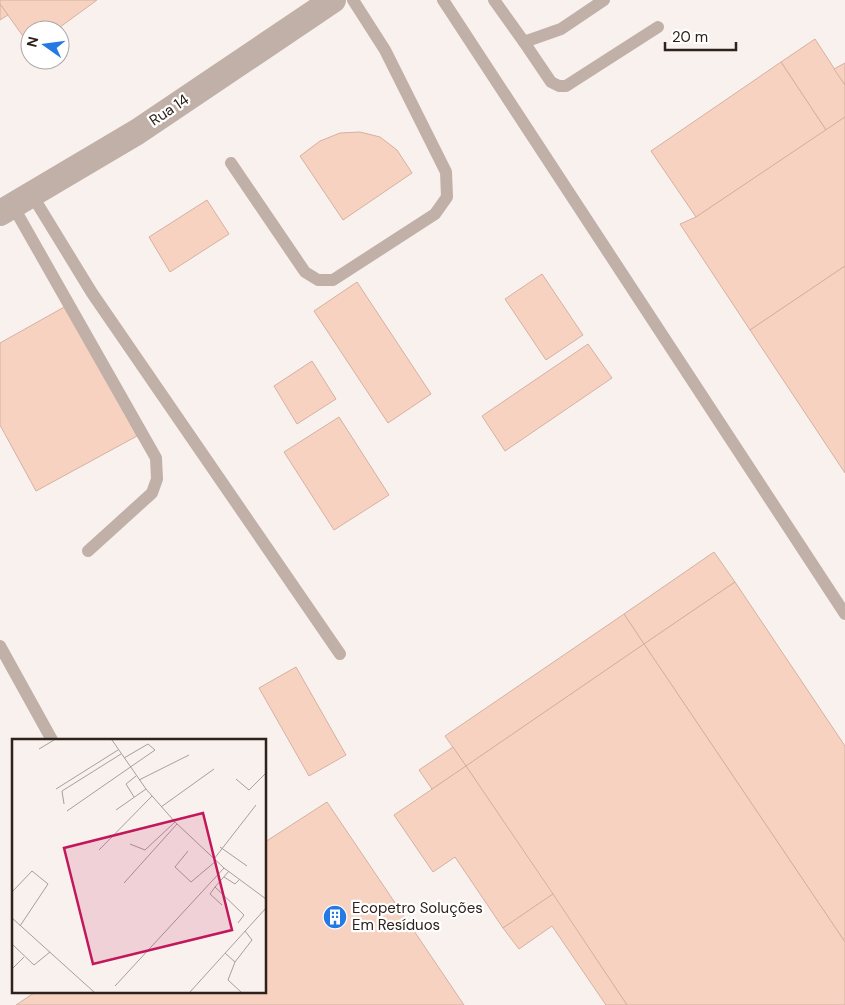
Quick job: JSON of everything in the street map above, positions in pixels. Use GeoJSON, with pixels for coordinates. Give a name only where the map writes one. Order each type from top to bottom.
{"type":"FeatureCollection","features":[{"type":"Feature","properties":{"kind":"street","name":"Rua 14"},"geometry":{"type":"LineString","coordinates":[[15,205],[138,132],[337,0]]}},
{"type":"Feature","properties":{"kind":"lane"},"geometry":{"type":"LineString","coordinates":[[231,163],[305,272],[318,280],[333,280],[435,214],[446,197],[446,172],[385,50],[337,0]]}},
{"type":"Feature","properties":{"kind":"lane"},"geometry":{"type":"LineString","coordinates":[[443,0],[845,614]]}},
{"type":"Feature","properties":{"kind":"lane"},"geometry":{"type":"LineString","coordinates":[[494,0],[551,82],[559,86],[566,86],[658,27]]}},
{"type":"Feature","properties":{"kind":"lane"},"geometry":{"type":"LineString","coordinates":[[524,42],[561,29],[604,0]]}},
{"type":"Feature","properties":{"kind":"lane"},"geometry":{"type":"LineString","coordinates":[[15,205],[156,458],[157,479],[152,493],[88,551]]}},
{"type":"Feature","properties":{"kind":"lane"},"geometry":{"type":"LineString","coordinates":[[15,205],[92,293],[340,654]]}},
{"type":"Feature","properties":{"kind":"lane"},"geometry":{"type":"LineString","coordinates":[[0,646],[51,739]]}},
{"type":"Feature","properties":{"kind":"building"},"geometry":{"type":"Polygon","coordinates":[[[0,0],[97,0],[70,20],[20,20],[20,32],[0,4],[0,0]]]}},
{"type":"Feature","properties":{"kind":"building"},"geometry":{"type":"Polygon","coordinates":[[[0,4],[8,15],[0,20],[0,4]]]}},
{"type":"Feature","properties":{"kind":"building"},"geometry":{"type":"Polygon","coordinates":[[[815,39],[845,85],[845,117],[826,130],[781,62],[815,39]]]}},
{"type":"Feature","properties":{"kind":"building"},"geometry":{"type":"Polygon","coordinates":[[[781,62],[826,130],[696,217],[651,151],[781,62]]]}},
{"type":"Feature","properties":{"kind":"building"},"geometry":{"type":"Polygon","coordinates":[[[845,63],[845,85],[834,69],[845,63]]]}},
{"type":"Feature","properties":{"kind":"building"},"geometry":{"type":"Polygon","coordinates":[[[845,117],[845,266],[750,330],[680,224],[696,217],[845,117]]]}},
{"type":"Feature","properties":{"kind":"building"},"geometry":{"type":"Polygon","coordinates":[[[360,132],[380,137],[397,150],[412,173],[343,220],[300,156],[320,141],[340,133],[360,132]]]}},
{"type":"Feature","properties":{"kind":"building"},"geometry":{"type":"Polygon","coordinates":[[[207,200],[229,234],[170,272],[149,237],[207,200]]]}},
{"type":"Feature","properties":{"kind":"building"},"geometry":{"type":"Polygon","coordinates":[[[845,266],[845,473],[750,330],[845,266]]]}},
{"type":"Feature","properties":{"kind":"building"},"geometry":{"type":"Polygon","coordinates":[[[542,274],[583,335],[546,360],[505,299],[542,274]]]}},
{"type":"Feature","properties":{"kind":"building"},"geometry":{"type":"Polygon","coordinates":[[[357,282],[431,394],[388,423],[314,311],[357,282]]]}},
{"type":"Feature","properties":{"kind":"building"},"geometry":{"type":"Polygon","coordinates":[[[66,306],[137,436],[36,491],[0,425],[0,343],[66,306]]]}},
{"type":"Feature","properties":{"kind":"building"},"geometry":{"type":"Polygon","coordinates":[[[588,344],[612,378],[505,451],[482,416],[588,344]]]}},
{"type":"Feature","properties":{"kind":"building"},"geometry":{"type":"Polygon","coordinates":[[[312,361],[336,399],[297,424],[274,386],[312,361]]]}},
{"type":"Feature","properties":{"kind":"building"},"geometry":{"type":"Polygon","coordinates":[[[339,417],[389,495],[334,530],[284,452],[339,417]]]}},
{"type":"Feature","properties":{"kind":"building"},"geometry":{"type":"Polygon","coordinates":[[[714,552],[735,582],[644,644],[624,614],[714,552]]]}},
{"type":"Feature","properties":{"kind":"building"},"geometry":{"type":"Polygon","coordinates":[[[735,582],[845,746],[845,942],[644,644],[735,582]]]}},
{"type":"Feature","properties":{"kind":"building"},"geometry":{"type":"Polygon","coordinates":[[[624,614],[644,644],[466,766],[445,736],[624,614]]]}},
{"type":"Feature","properties":{"kind":"building"},"geometry":{"type":"Polygon","coordinates":[[[644,644],[845,942],[845,1005],[627,1005],[466,766],[644,644]]]}},
{"type":"Feature","properties":{"kind":"building"},"geometry":{"type":"Polygon","coordinates":[[[296,667],[346,755],[309,776],[259,688],[296,667]]]}},
{"type":"Feature","properties":{"kind":"building"},"geometry":{"type":"Polygon","coordinates":[[[453,747],[466,766],[432,789],[419,770],[453,747]]]}},
{"type":"Feature","properties":{"kind":"building"},"geometry":{"type":"Polygon","coordinates":[[[466,766],[553,894],[503,928],[455,857],[433,872],[394,815],[466,766]]]}},
{"type":"Feature","properties":{"kind":"building","name":"Ecopetro Soluções Em Resíduos"},"geometry":{"type":"Polygon","coordinates":[[[327,802],[464,1005],[16,1005],[36,992],[266,992],[266,841],[327,802]]]}},
{"type":"Feature","properties":{"kind":"building"},"geometry":{"type":"Polygon","coordinates":[[[553,894],[627,1005],[606,1005],[552,926],[519,949],[503,928],[553,894]]]}},
{"type":"Feature","properties":{"kind":"place","name":"Ecopetro Soluções Em Resíduos"},"geometry":{"type":"Point","coordinates":[335,917]}}]}
